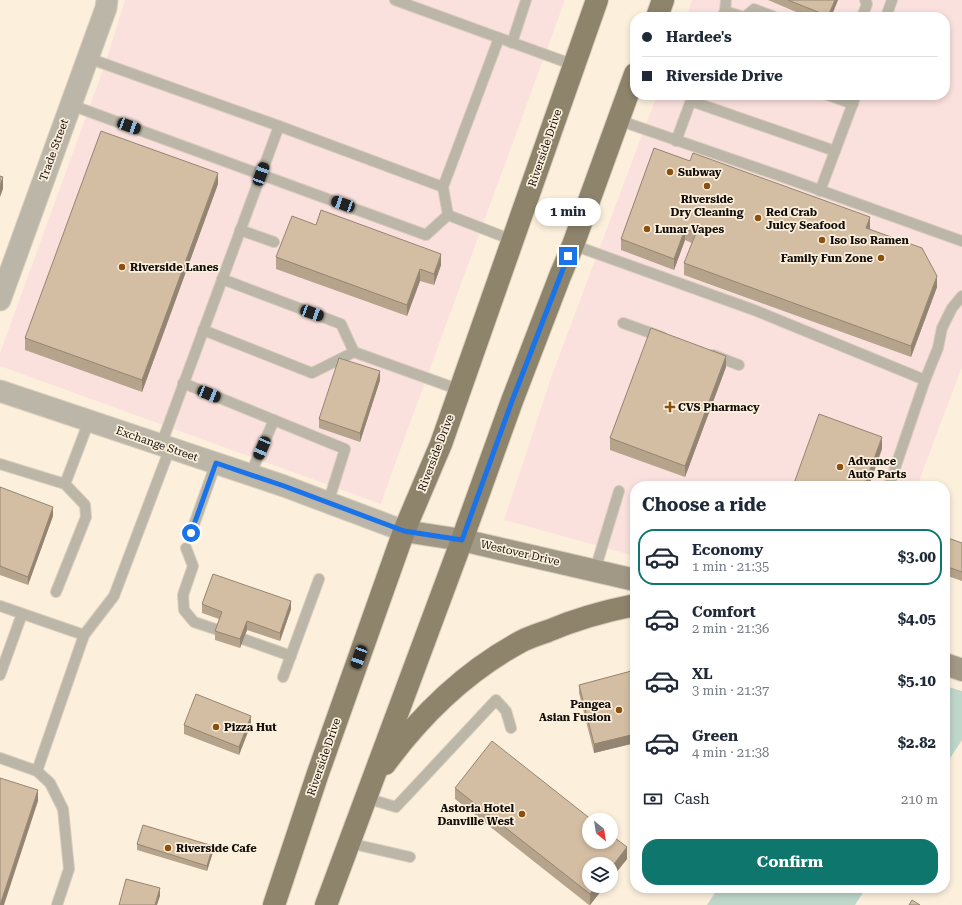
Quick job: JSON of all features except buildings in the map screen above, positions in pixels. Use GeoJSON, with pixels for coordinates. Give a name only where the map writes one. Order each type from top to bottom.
{"type":"FeatureCollection","features":[{"type":"Feature","properties":{"kind":"main road","name":"Riverside Drive"},"geometry":{"type":"LineString","coordinates":[[274,905],[318,773],[404,531],[441,444],[597,0]]}},
{"type":"Feature","properties":{"kind":"main road"},"geometry":{"type":"LineString","coordinates":[[659,12],[663,0]]}},
{"type":"Feature","properties":{"kind":"main road"},"geometry":{"type":"LineString","coordinates":[[326,905],[462,540],[512,401],[573,245],[630,88]]}},
{"type":"Feature","properties":{"kind":"main road","name":"Westover Drive"},"geometry":{"type":"LineString","coordinates":[[404,531],[462,540],[630,579]]}},
{"type":"Feature","properties":{"kind":"main road"},"geometry":{"type":"LineString","coordinates":[[369,790],[398,748],[428,713],[462,682],[500,654],[524,640],[568,622],[630,606]]}},
{"type":"Feature","properties":{"kind":"main road"},"geometry":{"type":"LineString","coordinates":[[950,666],[962,670]]}},
{"type":"Feature","properties":{"kind":"street","name":"Trade Street"},"geometry":{"type":"LineString","coordinates":[[0,300],[106,8],[107,0]]}},
{"type":"Feature","properties":{"kind":"street","name":"Exchange Street"},"geometry":{"type":"LineString","coordinates":[[0,391],[216,463],[404,531]]}},
{"type":"Feature","properties":{"kind":"lane"},"geometry":{"type":"LineString","coordinates":[[395,0],[574,65]]}},
{"type":"Feature","properties":{"kind":"lane"},"geometry":{"type":"LineString","coordinates":[[723,12],[726,0]]}},
{"type":"Feature","properties":{"kind":"lane"},"geometry":{"type":"LineString","coordinates":[[864,12],[867,4],[865,0]]}},
{"type":"Feature","properties":{"kind":"lane"},"geometry":{"type":"LineString","coordinates":[[888,12],[892,0]]}},
{"type":"Feature","properties":{"kind":"lane"},"geometry":{"type":"LineString","coordinates":[[512,43],[523,1]]}},
{"type":"Feature","properties":{"kind":"lane"},"geometry":{"type":"LineString","coordinates":[[750,12],[754,9],[762,12]]}},
{"type":"Feature","properties":{"kind":"lane"},"geometry":{"type":"LineString","coordinates":[[448,215],[443,187],[498,38]]}},
{"type":"Feature","properties":{"kind":"lane"},"geometry":{"type":"LineString","coordinates":[[88,58],[443,187]]}},
{"type":"Feature","properties":{"kind":"lane"},"geometry":{"type":"LineString","coordinates":[[676,141],[691,100]]}},
{"type":"Feature","properties":{"kind":"lane"},"geometry":{"type":"LineString","coordinates":[[697,100],[835,151]]}},
{"type":"Feature","properties":{"kind":"lane"},"geometry":{"type":"LineString","coordinates":[[820,191],[855,100]]}},
{"type":"Feature","properties":{"kind":"lane"},"geometry":{"type":"LineString","coordinates":[[71,105],[426,235],[448,215]]}},
{"type":"Feature","properties":{"kind":"lane"},"geometry":{"type":"LineString","coordinates":[[618,120],[962,241]]}},
{"type":"Feature","properties":{"kind":"lane"},"geometry":{"type":"LineString","coordinates":[[37,770],[84,635],[114,596],[165,446],[183,383],[278,126]]}},
{"type":"Feature","properties":{"kind":"lane"},"geometry":{"type":"LineString","coordinates":[[448,215],[512,240]]}},
{"type":"Feature","properties":{"kind":"lane"},"geometry":{"type":"LineString","coordinates":[[240,230],[274,242]]}},
{"type":"Feature","properties":{"kind":"lane"},"geometry":{"type":"LineString","coordinates":[[573,245],[754,310],[925,380]]}},
{"type":"Feature","properties":{"kind":"lane"},"geometry":{"type":"LineString","coordinates":[[222,280],[342,324],[354,352]]}},
{"type":"Feature","properties":{"kind":"lane"},"geometry":{"type":"LineString","coordinates":[[891,481],[925,380],[938,348],[942,328],[952,308],[962,296]]}},
{"type":"Feature","properties":{"kind":"lane"},"geometry":{"type":"LineString","coordinates":[[623,323],[674,341]]}},
{"type":"Feature","properties":{"kind":"lane"},"geometry":{"type":"LineString","coordinates":[[203,330],[312,373],[354,352],[460,390]]}},
{"type":"Feature","properties":{"kind":"lane"},"geometry":{"type":"LineString","coordinates":[[703,352],[739,364]]}},
{"type":"Feature","properties":{"kind":"lane"},"geometry":{"type":"LineString","coordinates":[[183,383],[345,449],[328,503]]}},
{"type":"Feature","properties":{"kind":"lane"},"geometry":{"type":"LineString","coordinates":[[65,484],[89,420]]}},
{"type":"Feature","properties":{"kind":"lane"},"geometry":{"type":"LineString","coordinates":[[250,475],[274,420]]}},
{"type":"Feature","properties":{"kind":"lane"},"geometry":{"type":"LineString","coordinates":[[191,533],[216,463]]}},
{"type":"Feature","properties":{"kind":"lane"},"geometry":{"type":"LineString","coordinates":[[0,464],[65,484],[85,504],[86,517],[56,592]]}},
{"type":"Feature","properties":{"kind":"lane"},"geometry":{"type":"LineString","coordinates":[[595,570],[619,491]]}},
{"type":"Feature","properties":{"kind":"lane"},"geometry":{"type":"LineString","coordinates":[[186,548],[193,566],[183,595],[184,610],[194,622],[218,630]]}},
{"type":"Feature","properties":{"kind":"lane"},"geometry":{"type":"LineString","coordinates":[[283,677],[319,579]]}},
{"type":"Feature","properties":{"kind":"lane"},"geometry":{"type":"LineString","coordinates":[[0,606],[84,635]]}},
{"type":"Feature","properties":{"kind":"lane"},"geometry":{"type":"LineString","coordinates":[[0,675],[22,614]]}},
{"type":"Feature","properties":{"kind":"lane"},"geometry":{"type":"LineString","coordinates":[[243,639],[291,656]]}},
{"type":"Feature","properties":{"kind":"lane"},"geometry":{"type":"LineString","coordinates":[[369,790],[396,807],[496,700],[506,711],[510,728]]}},
{"type":"Feature","properties":{"kind":"lane"},"geometry":{"type":"LineString","coordinates":[[0,758],[37,770],[50,783],[63,809],[69,869],[57,905]]}},
{"type":"Feature","properties":{"kind":"lane"},"geometry":{"type":"LineString","coordinates":[[349,843],[410,857]]}},
{"type":"Feature","properties":{"kind":"shaded area"},"geometry":{"type":"Polygon","coordinates":[[[125,0],[565,0],[381,504],[0,366],[0,353],[104,67],[125,0]]]}},
{"type":"Feature","properties":{"kind":"shaded area"},"geometry":{"type":"Polygon","coordinates":[[[692,0],[962,0],[962,367],[919,481],[630,481],[630,555],[504,520],[552,375],[655,100],[950,100],[950,12],[688,12],[692,0]]]}},
{"type":"Feature","properties":{"kind":"green space"},"geometry":{"type":"Polygon","coordinates":[[[950,687],[962,691],[962,740],[950,758],[950,687]]]}},
{"type":"Feature","properties":{"kind":"green space"},"geometry":{"type":"Polygon","coordinates":[[[715,893],[863,893],[855,905],[707,905],[715,893]]]}},
{"type":"Feature","properties":{"kind":"place","name":"Subway"},"geometry":{"type":"Point","coordinates":[670,172]}},
{"type":"Feature","properties":{"kind":"place","name":"Riverside Dry Cleaning"},"geometry":{"type":"Point","coordinates":[707,186]}},
{"type":"Feature","properties":{"kind":"place","name":"Red Crab Juicy Seafood"},"geometry":{"type":"Point","coordinates":[758,218]}},
{"type":"Feature","properties":{"kind":"place","name":"Lunar Vapes"},"geometry":{"type":"Point","coordinates":[647,229]}},
{"type":"Feature","properties":{"kind":"place","name":"Iso Iso Ramen"},"geometry":{"type":"Point","coordinates":[822,240]}},
{"type":"Feature","properties":{"kind":"place","name":"Family Fun Zone"},"geometry":{"type":"Point","coordinates":[881,258]}},
{"type":"Feature","properties":{"kind":"place","name":"Riverside Lanes"},"geometry":{"type":"Point","coordinates":[122,267]}},
{"type":"Feature","properties":{"kind":"place","name":"CVS Pharmacy"},"geometry":{"type":"Point","coordinates":[670,407]}},
{"type":"Feature","properties":{"kind":"place","name":"Advance Auto Parts"},"geometry":{"type":"Point","coordinates":[840,467]}},
{"type":"Feature","properties":{"kind":"place","name":"Pangea Asian Fusion"},"geometry":{"type":"Point","coordinates":[619,710]}},
{"type":"Feature","properties":{"kind":"place","name":"Pizza Hut"},"geometry":{"type":"Point","coordinates":[216,727]}},
{"type":"Feature","properties":{"kind":"place","name":"Astoria Hotel Danville West"},"geometry":{"type":"Point","coordinates":[522,814]}},
{"type":"Feature","properties":{"kind":"place","name":"Riverside Cafe"},"geometry":{"type":"Point","coordinates":[168,848]}},
{"type":"Feature","properties":{"kind":"route"},"geometry":{"type":"LineString","coordinates":[[191,533],[216,463],[284,486],[404,531],[462,540],[512,401],[568,256]]}}]}
